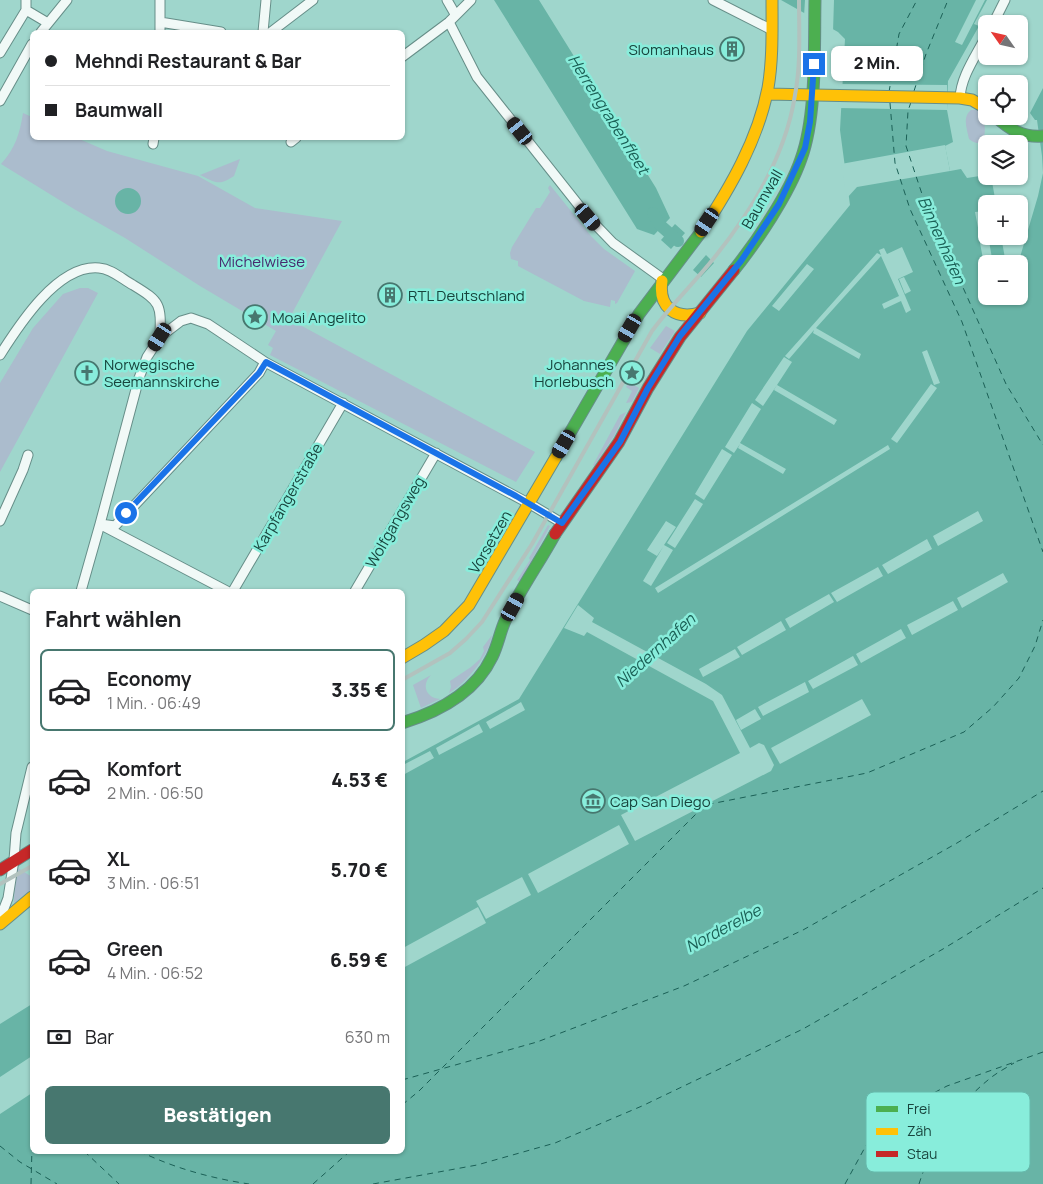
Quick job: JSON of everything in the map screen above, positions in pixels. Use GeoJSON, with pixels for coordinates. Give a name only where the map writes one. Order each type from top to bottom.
{"type":"FeatureCollection","features":[{"type":"Feature","properties":{"kind":"main road","name":"Baumwall"},"geometry":{"type":"LineString","coordinates":[[562,523],[620,442],[648,388],[669,354],[741,261],[779,204],[801,160],[808,130],[812,96],[815,0]]}},
{"type":"Feature","properties":{"kind":"main road"},"geometry":{"type":"LineString","coordinates":[[772,4],[767,94],[947,97],[972,100],[978,103]]}},
{"type":"Feature","properties":{"kind":"main road","name":"Vorsetzen"},"geometry":{"type":"LineString","coordinates":[[405,656],[441,634],[468,607],[488,577],[630,328],[663,279],[692,243],[714,210],[740,163],[756,128],[767,94]]}},
{"type":"Feature","properties":{"kind":"main road"},"geometry":{"type":"LineString","coordinates":[[1005,125],[1017,132],[1041,136]]}},
{"type":"Feature","properties":{"kind":"main road"},"geometry":{"type":"LineString","coordinates":[[663,279],[661,295],[668,310],[682,316],[700,313]]}},
{"type":"Feature","properties":{"kind":"main road"},"geometry":{"type":"LineString","coordinates":[[405,722],[425,716],[453,701],[482,673],[497,646],[509,614],[562,523]]}},
{"type":"Feature","properties":{"kind":"main road"},"geometry":{"type":"LineString","coordinates":[[0,870],[30,851]]}},
{"type":"Feature","properties":{"kind":"main road"},"geometry":{"type":"LineString","coordinates":[[0,924],[30,899]]}},
{"type":"Feature","properties":{"kind":"street"},"geometry":{"type":"LineString","coordinates":[[0,53],[26,10],[26,0]]}},
{"type":"Feature","properties":{"kind":"street"},"geometry":{"type":"LineString","coordinates":[[42,30],[67,0]]}},
{"type":"Feature","properties":{"kind":"street"},"geometry":{"type":"LineString","coordinates":[[160,0],[160,30]]}},
{"type":"Feature","properties":{"kind":"street"},"geometry":{"type":"LineString","coordinates":[[263,30],[266,0]]}},
{"type":"Feature","properties":{"kind":"street"},"geometry":{"type":"LineString","coordinates":[[274,30],[312,0]]}},
{"type":"Feature","properties":{"kind":"street"},"geometry":{"type":"LineString","coordinates":[[446,0],[477,77],[588,217],[613,243],[663,279]]}},
{"type":"Feature","properties":{"kind":"street"},"geometry":{"type":"LineString","coordinates":[[405,55],[452,18],[470,0]]}},
{"type":"Feature","properties":{"kind":"street"},"geometry":{"type":"LineString","coordinates":[[713,0],[772,30]]}},
{"type":"Feature","properties":{"kind":"street"},"geometry":{"type":"LineString","coordinates":[[998,15],[1005,0]]}},
{"type":"Feature","properties":{"kind":"street"},"geometry":{"type":"LineString","coordinates":[[26,10],[48,22]]}},
{"type":"Feature","properties":{"kind":"street"},"geometry":{"type":"LineString","coordinates":[[160,22],[209,30]]}},
{"type":"Feature","properties":{"kind":"street"},"geometry":{"type":"LineString","coordinates":[[0,101],[30,48]]}},
{"type":"Feature","properties":{"kind":"street"},"geometry":{"type":"LineString","coordinates":[[960,98],[964,79],[978,52]]}},
{"type":"Feature","properties":{"kind":"street"},"geometry":{"type":"LineString","coordinates":[[0,355],[33,307],[53,288],[81,270],[99,268],[110,271],[154,299],[161,311],[160,337]]}},
{"type":"Feature","properties":{"kind":"street"},"geometry":{"type":"LineString","coordinates":[[82,589],[139,378],[147,357],[160,337],[181,321],[191,318],[208,324],[266,362],[562,523]]}},
{"type":"Feature","properties":{"kind":"street"},"geometry":{"type":"LineString","coordinates":[[100,524],[115,526],[259,373],[266,362]]}},
{"type":"Feature","properties":{"kind":"street","name":"Karpfangerstraße"},"geometry":{"type":"LineString","coordinates":[[234,589],[343,403]]}},
{"type":"Feature","properties":{"kind":"street","name":"Wolfgangsweg"},"geometry":{"type":"LineString","coordinates":[[356,589],[436,453]]}},
{"type":"Feature","properties":{"kind":"street"},"geometry":{"type":"LineString","coordinates":[[0,521],[28,455]]}},
{"type":"Feature","properties":{"kind":"street"},"geometry":{"type":"LineString","coordinates":[[100,524],[223,589]]}},
{"type":"Feature","properties":{"kind":"street"},"geometry":{"type":"LineString","coordinates":[[0,596],[30,609]]}},
{"type":"Feature","properties":{"kind":"street"},"geometry":{"type":"LineString","coordinates":[[0,920],[8,898],[16,833],[30,775]]}},
{"type":"Feature","properties":{"kind":"green space"},"geometry":{"type":"Polygon","coordinates":[[[971,110],[977,110],[978,125],[984,125],[985,134],[978,135],[978,142],[975,143],[969,139],[966,127],[968,113],[971,110]]]}},
{"type":"Feature","properties":{"kind":"green space","name":"Michelwiese"},"geometry":{"type":"Polygon","coordinates":[[[23,113],[30,116],[30,140],[82,140],[107,151],[198,176],[255,208],[342,221],[289,319],[535,452],[516,482],[270,355],[273,348],[268,345],[276,331],[1,164],[10,153],[23,113]]]}},
{"type":"Feature","properties":{"kind":"green space"},"geometry":{"type":"Polygon","coordinates":[[[240,159],[234,176],[225,181],[217,182],[200,175],[240,159]]]}},
{"type":"Feature","properties":{"kind":"green space"},"geometry":{"type":"Polygon","coordinates":[[[550,185],[591,236],[604,249],[635,271],[617,303],[615,304],[615,301],[611,300],[610,307],[584,301],[518,266],[518,261],[511,259],[512,247],[536,208],[540,208],[550,192],[548,188],[550,185]]]}},
{"type":"Feature","properties":{"kind":"green space"},"geometry":{"type":"Polygon","coordinates":[[[80,288],[88,288],[98,293],[0,472],[0,383],[33,328],[63,294],[80,288]]]}},
{"type":"Feature","properties":{"kind":"green space"},"geometry":{"type":"Polygon","coordinates":[[[666,326],[675,331],[660,354],[650,348],[666,326]]]}},
{"type":"Feature","properties":{"kind":"green space"},"geometry":{"type":"Polygon","coordinates":[[[629,382],[639,388],[632,402],[626,403],[632,391],[626,387],[629,382]]]}},
{"type":"Feature","properties":{"kind":"green space"},"geometry":{"type":"Polygon","coordinates":[[[626,412],[614,436],[594,466],[620,415],[626,412]]]}},
{"type":"Feature","properties":{"kind":"green space"},"geometry":{"type":"Polygon","coordinates":[[[548,525],[550,526],[520,582],[517,580],[530,560],[529,558],[548,525]]]}},
{"type":"Feature","properties":{"kind":"green space"},"geometry":{"type":"Polygon","coordinates":[[[492,635],[487,651],[476,668],[463,683],[449,693],[450,681],[480,659],[484,651],[483,647],[492,635]]]}},
{"type":"Feature","properties":{"kind":"green space"},"geometry":{"type":"Polygon","coordinates":[[[431,675],[426,683],[428,694],[440,699],[421,708],[413,685],[431,675]]]}},
{"type":"Feature","properties":{"kind":"green space"},"geometry":{"type":"Polygon","coordinates":[[[15,866],[30,876],[30,891],[14,903],[15,866]]]}},
{"type":"Feature","properties":{"kind":"water"},"geometry":{"type":"Polygon","coordinates":[[[494,0],[539,0],[656,188],[670,218],[654,235],[637,229],[494,0]]]}},
{"type":"Feature","properties":{"kind":"water"},"geometry":{"type":"Polygon","coordinates":[[[781,0],[987,0],[974,24],[978,26],[978,28],[948,81],[947,110],[953,142],[945,146],[950,171],[961,169],[967,178],[978,176],[978,185],[993,185],[994,195],[978,195],[978,245],[1003,245],[1004,255],[978,255],[978,305],[1028,305],[1028,255],[1021,255],[1024,245],[1028,245],[1028,230],[1043,173],[1043,1184],[0,1184],[0,1024],[30,1005],[30,1154],[405,1154],[405,761],[519,699],[747,331],[850,205],[840,130],[845,39],[838,32],[781,0]]]}},
{"type":"Feature","properties":{"kind":"water"},"geometry":{"type":"Polygon","coordinates":[[[1043,88],[1043,173],[1037,120],[1030,113],[1043,88]]]}},
{"type":"Feature","properties":{"kind":"water"},"geometry":{"type":"Polygon","coordinates":[[[128,188],[137,192],[141,201],[137,210],[128,214],[119,210],[115,201],[119,192],[128,188]]]}},
{"type":"Feature","properties":{"kind":"water"},"geometry":{"type":"Polygon","coordinates":[[[675,224],[685,233],[671,249],[661,240],[675,224]]]}},
{"type":"Feature","properties":{"kind":"water"},"geometry":{"type":"Polygon","coordinates":[[[706,255],[714,263],[701,277],[693,270],[706,255]]]}},
{"type":"Feature","properties":{"kind":"pier"},"geometry":{"type":"Polygon","coordinates":[[[805,0],[834,0],[833,32],[804,16],[805,0]]]}},
{"type":"Feature","properties":{"kind":"pier"},"geometry":{"type":"Polygon","coordinates":[[[976,0],[985,0],[962,45],[955,42],[976,0]]]}},
{"type":"Feature","properties":{"kind":"pier"},"geometry":{"type":"Polygon","coordinates":[[[839,84],[947,85],[947,110],[838,108],[839,84]]]}},
{"type":"Feature","properties":{"kind":"pier"},"geometry":{"type":"Polygon","coordinates":[[[945,145],[950,171],[857,187],[847,198],[841,164],[945,145]]]}},
{"type":"Feature","properties":{"kind":"pier"},"geometry":{"type":"Polygon","coordinates":[[[975,212],[978,212],[978,228],[975,212]]]}},
{"type":"Feature","properties":{"kind":"pier"},"geometry":{"type":"Polygon","coordinates":[[[980,245],[990,245],[991,255],[982,255],[980,245]]]}},
{"type":"Feature","properties":{"kind":"pier"},"geometry":{"type":"Polygon","coordinates":[[[902,247],[913,272],[898,279],[911,310],[906,313],[901,301],[884,309],[882,304],[899,296],[881,256],[816,328],[861,354],[859,359],[813,333],[814,330],[789,359],[785,356],[877,253],[881,255],[879,250],[884,248],[887,254],[902,247]]]}},
{"type":"Feature","properties":{"kind":"pier"},"geometry":{"type":"Polygon","coordinates":[[[807,264],[814,269],[779,311],[772,306],[807,264]]]}},
{"type":"Feature","properties":{"kind":"pier"},"geometry":{"type":"Polygon","coordinates":[[[904,277],[911,291],[905,294],[899,279],[904,277]]]}},
{"type":"Feature","properties":{"kind":"pier"},"geometry":{"type":"Polygon","coordinates":[[[927,350],[940,383],[934,385],[922,352],[927,350]]]}},
{"type":"Feature","properties":{"kind":"pier"},"geometry":{"type":"Polygon","coordinates":[[[784,357],[792,362],[763,406],[755,400],[784,357]]]}},
{"type":"Feature","properties":{"kind":"pier"},"geometry":{"type":"Polygon","coordinates":[[[931,384],[937,388],[897,443],[891,439],[931,384]]]}},
{"type":"Feature","properties":{"kind":"pier"},"geometry":{"type":"Polygon","coordinates":[[[777,385],[837,420],[834,425],[774,390],[777,385]]]}},
{"type":"Feature","properties":{"kind":"pier"},"geometry":{"type":"Polygon","coordinates":[[[752,403],[761,409],[740,443],[786,469],[783,474],[738,448],[740,444],[734,453],[725,447],[752,403]]]}},
{"type":"Feature","properties":{"kind":"pier"},"geometry":{"type":"Polygon","coordinates":[[[888,445],[890,449],[658,593],[655,588],[888,445]]]}},
{"type":"Feature","properties":{"kind":"pier"},"geometry":{"type":"Polygon","coordinates":[[[722,449],[732,455],[704,500],[695,494],[722,449]]]}},
{"type":"Feature","properties":{"kind":"pier"},"geometry":{"type":"Polygon","coordinates":[[[695,499],[703,504],[675,548],[667,543],[695,499]]]}},
{"type":"Feature","properties":{"kind":"pier"},"geometry":{"type":"Polygon","coordinates":[[[978,511],[983,521],[938,546],[933,536],[978,511]]]}},
{"type":"Feature","properties":{"kind":"pier"},"geometry":{"type":"Polygon","coordinates":[[[666,521],[676,527],[664,545],[673,550],[651,586],[643,581],[663,547],[657,556],[647,550],[666,521]]]}},
{"type":"Feature","properties":{"kind":"pier"},"geometry":{"type":"Polygon","coordinates":[[[927,539],[932,549],[888,574],[882,565],[927,539]]]}},
{"type":"Feature","properties":{"kind":"pier"},"geometry":{"type":"Polygon","coordinates":[[[878,567],[883,576],[837,602],[831,593],[878,567]]]}},
{"type":"Feature","properties":{"kind":"pier"},"geometry":{"type":"Polygon","coordinates":[[[1003,573],[1008,582],[962,608],[957,598],[1003,573]]]}},
{"type":"Feature","properties":{"kind":"pier"},"geometry":{"type":"Polygon","coordinates":[[[829,594],[834,602],[790,628],[785,619],[829,594]]]}},
{"type":"Feature","properties":{"kind":"pier"},"geometry":{"type":"Polygon","coordinates":[[[953,601],[958,610],[912,635],[907,625],[953,601]]]}},
{"type":"Feature","properties":{"kind":"pier"},"geometry":{"type":"Polygon","coordinates":[[[578,605],[594,618],[592,622],[706,684],[722,695],[750,748],[759,743],[764,745],[774,765],[771,771],[635,841],[621,815],[740,753],[713,701],[587,632],[584,636],[564,628],[578,605]]]}},
{"type":"Feature","properties":{"kind":"pier"},"geometry":{"type":"Polygon","coordinates":[[[781,621],[786,630],[742,655],[737,647],[781,621]]]}},
{"type":"Feature","properties":{"kind":"pier"},"geometry":{"type":"Polygon","coordinates":[[[901,629],[906,638],[861,663],[856,654],[901,629]]]}},
{"type":"Feature","properties":{"kind":"pier"},"geometry":{"type":"Polygon","coordinates":[[[735,649],[740,657],[703,677],[699,669],[735,649]]]}},
{"type":"Feature","properties":{"kind":"pier"},"geometry":{"type":"Polygon","coordinates":[[[853,656],[858,665],[813,689],[808,681],[853,656]]]}},
{"type":"Feature","properties":{"kind":"pier"},"geometry":{"type":"Polygon","coordinates":[[[805,682],[809,692],[763,716],[758,707],[805,682]]]}},
{"type":"Feature","properties":{"kind":"pier"},"geometry":{"type":"Polygon","coordinates":[[[862,699],[871,715],[780,764],[771,748],[862,699]]]}},
{"type":"Feature","properties":{"kind":"pier"},"geometry":{"type":"Polygon","coordinates":[[[521,702],[525,710],[490,729],[486,722],[521,702]]]}},
{"type":"Feature","properties":{"kind":"pier"},"geometry":{"type":"Polygon","coordinates":[[[755,709],[761,719],[741,730],[736,720],[755,709]]]}},
{"type":"Feature","properties":{"kind":"pier"},"geometry":{"type":"Polygon","coordinates":[[[479,724],[483,732],[439,755],[436,748],[479,724]]]}},
{"type":"Feature","properties":{"kind":"pier"},"geometry":{"type":"Polygon","coordinates":[[[430,751],[434,758],[405,774],[405,764],[430,751]]]}},
{"type":"Feature","properties":{"kind":"pier"},"geometry":{"type":"Polygon","coordinates":[[[619,825],[629,844],[538,893],[528,874],[619,825]]]}},
{"type":"Feature","properties":{"kind":"pier"},"geometry":{"type":"Polygon","coordinates":[[[522,877],[531,895],[486,919],[476,901],[522,877]]]}},
{"type":"Feature","properties":{"kind":"pier"},"geometry":{"type":"Polygon","coordinates":[[[478,907],[486,923],[405,967],[405,947],[478,907]]]}},
{"type":"Feature","properties":{"kind":"pier"},"geometry":{"type":"Polygon","coordinates":[[[30,1057],[30,1094],[0,1114],[0,1077],[30,1057]]]}},
{"type":"Feature","properties":{"kind":"waterway","name":"Herrengrabenfleet"},"geometry":{"type":"LineString","coordinates":[[653,213],[660,225],[678,241]]}},
{"type":"Feature","properties":{"kind":"ferry route"},"geometry":{"type":"LineString","coordinates":[[889,92],[899,34],[917,0]]}},
{"type":"Feature","properties":{"kind":"ferry route"},"geometry":{"type":"LineString","coordinates":[[914,91],[926,54],[948,0]]}},
{"type":"Feature","properties":{"kind":"ferry route"},"geometry":{"type":"LineString","coordinates":[[911,102],[908,111],[906,146],[924,200],[1006,384],[1043,445]]}},
{"type":"Feature","properties":{"kind":"ferry route"},"geometry":{"type":"LineString","coordinates":[[890,103],[895,163],[910,209],[962,322],[1043,552]]}},
{"type":"Feature","properties":{"kind":"ferry route"},"geometry":{"type":"LineString","coordinates":[[405,1103],[419,1091],[705,805],[867,773],[964,732],[993,707],[1019,678],[1035,646],[1043,620]]}},
{"type":"Feature","properties":{"kind":"ferry route"},"geometry":{"type":"LineString","coordinates":[[405,1079],[537,1042],[684,986],[803,930],[957,843],[1043,791]]}},
{"type":"Feature","properties":{"kind":"ferry route"},"geometry":{"type":"LineString","coordinates":[[373,1184],[477,1165],[555,1143],[642,1106],[803,1029],[943,949],[1043,888]]}},
{"type":"Feature","properties":{"kind":"ferry route"},"geometry":{"type":"LineString","coordinates":[[935,1092],[947,1086],[1043,1052]]}},
{"type":"Feature","properties":{"kind":"ferry route"},"geometry":{"type":"LineString","coordinates":[[975,1092],[988,1080],[1014,1063]]}},
{"type":"Feature","properties":{"kind":"ferry route"},"geometry":{"type":"LineString","coordinates":[[0,1146],[20,1162],[57,1184]]}},
{"type":"Feature","properties":{"kind":"ferry route"},"geometry":{"type":"LineString","coordinates":[[845,1184],[866,1146]]}},
{"type":"Feature","properties":{"kind":"ferry route"},"geometry":{"type":"LineString","coordinates":[[31,1184],[32,1154]]}},
{"type":"Feature","properties":{"kind":"ferry route"},"geometry":{"type":"LineString","coordinates":[[87,1154],[119,1184]]}},
{"type":"Feature","properties":{"kind":"ferry route"},"geometry":{"type":"LineString","coordinates":[[146,1154],[192,1172],[249,1184]]}},
{"type":"Feature","properties":{"kind":"ferry route"},"geometry":{"type":"LineString","coordinates":[[313,1184],[347,1154]]}},
{"type":"Feature","properties":{"kind":"ferry route"},"geometry":{"type":"LineString","coordinates":[[919,1184],[923,1172]]}},
{"type":"Feature","properties":{"kind":"railway"},"geometry":{"type":"LineString","coordinates":[[405,678],[450,653],[482,622],[532,544],[652,331],[714,258],[754,202],[784,139],[795,95],[798,72],[799,0]]}},
{"type":"Feature","properties":{"kind":"railway"},"geometry":{"type":"LineString","coordinates":[[0,884],[30,867]]}},
{"type":"Feature","properties":{"kind":"traffic: fast"},"geometry":{"type":"LineString","coordinates":[[734,270],[772,217],[789,187],[801,159],[810,122],[812,102],[815,0]]}},
{"type":"Feature","properties":{"kind":"traffic: fast"},"geometry":{"type":"LineString","coordinates":[[1006,125],[1017,132],[1029,136],[1043,136]]}},
{"type":"Feature","properties":{"kind":"traffic: fast"},"geometry":{"type":"LineString","coordinates":[[556,457],[639,314],[701,232]]}},
{"type":"Feature","properties":{"kind":"traffic: fast"},"geometry":{"type":"LineString","coordinates":[[405,722],[442,707],[466,691],[485,670],[496,648],[503,625],[555,534]]}},
{"type":"Feature","properties":{"kind":"traffic: slow"},"geometry":{"type":"LineString","coordinates":[[701,232],[742,163],[763,107],[771,66],[772,0]]}},
{"type":"Feature","properties":{"kind":"traffic: slow"},"geometry":{"type":"LineString","coordinates":[[767,94],[960,98],[972,100],[978,103]]}},
{"type":"Feature","properties":{"kind":"traffic: slow"},"geometry":{"type":"LineString","coordinates":[[662,281],[661,290],[663,298],[670,309],[683,315],[700,313]]}},
{"type":"Feature","properties":{"kind":"traffic: slow"},"geometry":{"type":"LineString","coordinates":[[405,656],[444,631],[469,605],[556,457]]}},
{"type":"Feature","properties":{"kind":"traffic: slow"},"geometry":{"type":"LineString","coordinates":[[0,924],[30,899]]}},
{"type":"Feature","properties":{"kind":"traffic: jam"},"geometry":{"type":"LineString","coordinates":[[555,534],[619,442],[648,388],[680,337],[734,270]]}},
{"type":"Feature","properties":{"kind":"traffic: jam"},"geometry":{"type":"LineString","coordinates":[[0,870],[30,851]]}},
{"type":"Feature","properties":{"kind":"place","name":"Slomanhaus"},"geometry":{"type":"Point","coordinates":[732,49]}},
{"type":"Feature","properties":{"kind":"place","name":"RTL Deutschland"},"geometry":{"type":"Point","coordinates":[390,295]}},
{"type":"Feature","properties":{"kind":"place","name":"Moai Angelito"},"geometry":{"type":"Point","coordinates":[255,317]}},
{"type":"Feature","properties":{"kind":"place","name":"Norwegische Seemannskirche"},"geometry":{"type":"Point","coordinates":[87,373]}},
{"type":"Feature","properties":{"kind":"place","name":"Johannes Horlebusch"},"geometry":{"type":"Point","coordinates":[632,373]}},
{"type":"Feature","properties":{"kind":"place","name":"Cap San Diego"},"geometry":{"type":"Point","coordinates":[593,801]}},
{"type":"Feature","properties":{"kind":"route"},"geometry":{"type":"LineString","coordinates":[[126,513],[259,373],[266,362],[516,496],[562,523],[620,442],[648,388],[680,336],[741,261],[779,204],[796,171],[805,148],[810,122],[814,64]]}},
{"type":"Feature","properties":{"kind":"water label","name":"Binnenhafen"},"geometry":{"type":"Point","coordinates":[942,240]}},
{"type":"Feature","properties":{"kind":"water label","name":"Niedernhafen"},"geometry":{"type":"Point","coordinates":[655,650]}},
{"type":"Feature","properties":{"kind":"water label","name":"Norderelbe"},"geometry":{"type":"Point","coordinates":[723,928]}}]}
